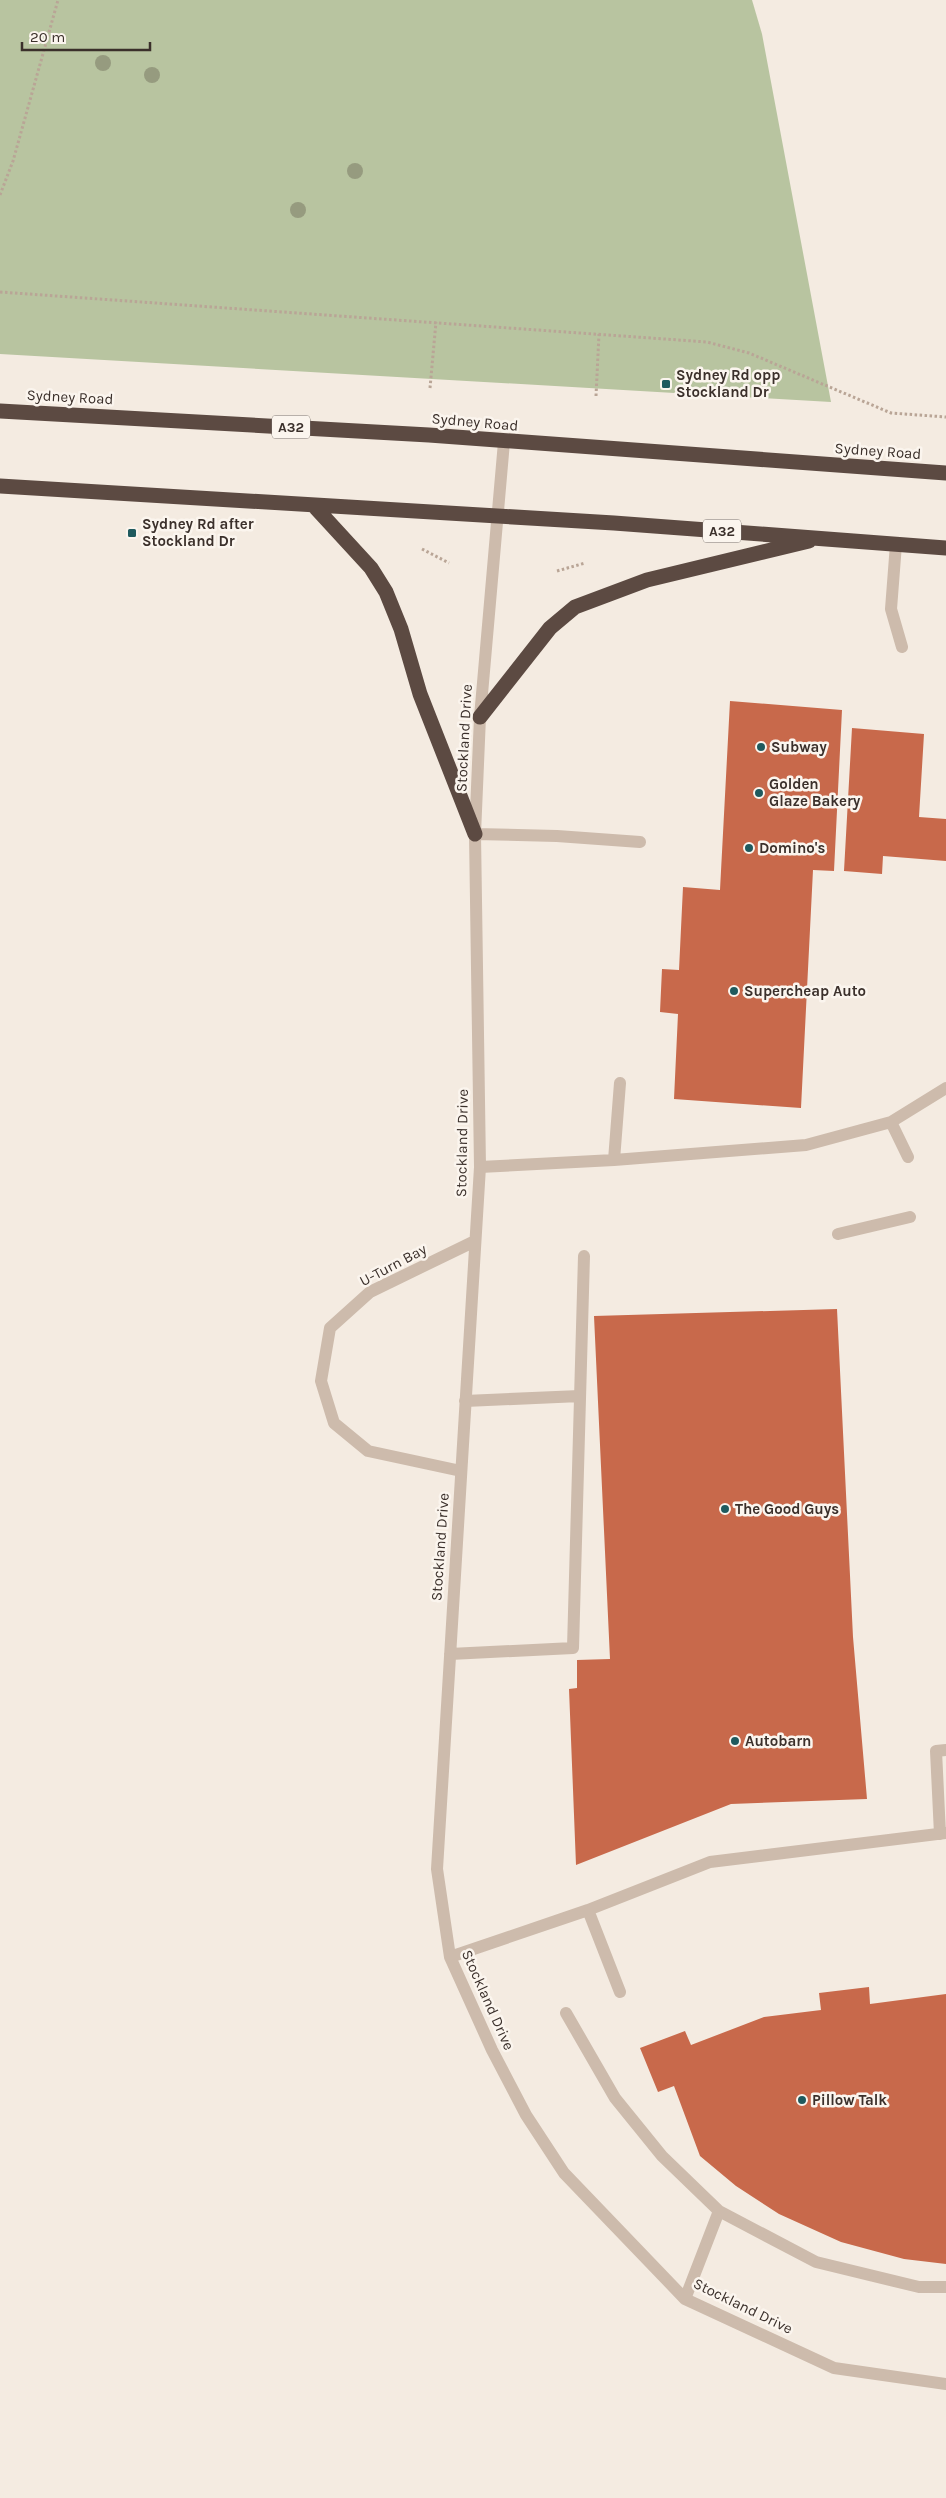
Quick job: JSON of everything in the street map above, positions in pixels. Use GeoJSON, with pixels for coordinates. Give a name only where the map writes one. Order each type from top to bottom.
{"type":"FeatureCollection","features":[{"type":"Feature","properties":{"kind":"highway","name":"Sydney Road"},"geometry":{"type":"LineString","coordinates":[[0,411],[429,435],[946,473]]}},
{"type":"Feature","properties":{"kind":"highway","name":"A32"},"geometry":{"type":"LineString","coordinates":[[0,486],[498,516],[946,548]]}},
{"type":"Feature","properties":{"kind":"highway"},"geometry":{"type":"LineString","coordinates":[[314,506],[371,568],[386,592],[401,629],[420,694],[475,834]]}},
{"type":"Feature","properties":{"kind":"highway"},"geometry":{"type":"LineString","coordinates":[[480,718],[550,628],[574,607],[647,580],[823,538]]}},
{"type":"Feature","properties":{"kind":"street","name":"Stockland Drive"},"geometry":{"type":"LineString","coordinates":[[504,442],[480,718],[475,834],[480,1167],[437,1869],[450,1957],[492,2050],[526,2115],[564,2173],[686,2299],[834,2368],[946,2384]]}},
{"type":"Feature","properties":{"kind":"street"},"geometry":{"type":"LineString","coordinates":[[896,544],[891,609],[902,647]]}},
{"type":"Feature","properties":{"kind":"street"},"geometry":{"type":"LineString","coordinates":[[475,834],[557,836],[640,842]]}},
{"type":"Feature","properties":{"kind":"street"},"geometry":{"type":"LineString","coordinates":[[614,1160],[620,1083]]}},
{"type":"Feature","properties":{"kind":"street"},"geometry":{"type":"LineString","coordinates":[[480,1167],[614,1160],[806,1145],[891,1122],[946,1088]]}},
{"type":"Feature","properties":{"kind":"street"},"geometry":{"type":"LineString","coordinates":[[891,1122],[908,1157]]}},
{"type":"Feature","properties":{"kind":"street"},"geometry":{"type":"LineString","coordinates":[[838,1234],[910,1217]]}},
{"type":"Feature","properties":{"kind":"street","name":"U-Turn Bay"},"geometry":{"type":"LineString","coordinates":[[461,1471],[368,1452],[334,1423],[321,1381],[330,1328],[370,1292],[475,1242]]}},
{"type":"Feature","properties":{"kind":"street"},"geometry":{"type":"LineString","coordinates":[[450,1654],[573,1648],[584,1256]]}},
{"type":"Feature","properties":{"kind":"street"},"geometry":{"type":"LineString","coordinates":[[466,1400],[580,1396]]}},
{"type":"Feature","properties":{"kind":"street"},"geometry":{"type":"LineString","coordinates":[[450,1957],[588,1910],[710,1862],[943,1834],[936,1751],[946,1750]]}},
{"type":"Feature","properties":{"kind":"street"},"geometry":{"type":"LineString","coordinates":[[588,1910],[620,1992]]}},
{"type":"Feature","properties":{"kind":"street"},"geometry":{"type":"LineString","coordinates":[[566,2013],[616,2098],[662,2156],[719,2211],[816,2262],[919,2287],[946,2287]]}},
{"type":"Feature","properties":{"kind":"street"},"geometry":{"type":"LineString","coordinates":[[686,2299],[719,2211]]}},
{"type":"Feature","properties":{"kind":"path"},"geometry":{"type":"LineString","coordinates":[[0,195],[13,161],[58,0]]}},
{"type":"Feature","properties":{"kind":"path"},"geometry":{"type":"LineString","coordinates":[[0,292],[683,339],[731,348],[891,413],[946,417]]}},
{"type":"Feature","properties":{"kind":"path"},"geometry":{"type":"LineString","coordinates":[[430,388],[436,322]]}},
{"type":"Feature","properties":{"kind":"path"},"geometry":{"type":"LineString","coordinates":[[596,396],[600,334]]}},
{"type":"Feature","properties":{"kind":"path"},"geometry":{"type":"LineString","coordinates":[[422,549],[449,563]]}},
{"type":"Feature","properties":{"kind":"path"},"geometry":{"type":"LineString","coordinates":[[557,571],[585,563]]}},
{"type":"Feature","properties":{"kind":"green space"},"geometry":{"type":"Polygon","coordinates":[[[0,0],[752,0],[762,34],[831,402],[0,354],[0,0]]]}},
{"type":"Feature","properties":{"kind":"building"},"geometry":{"type":"Polygon","coordinates":[[[730,701],[842,710],[834,871],[813,870],[801,1108],[674,1099],[678,1014],[660,1012],[662,969],[679,970],[683,887],[720,890],[730,701]]]}},
{"type":"Feature","properties":{"kind":"building"},"geometry":{"type":"Polygon","coordinates":[[[852,728],[924,734],[919,817],[946,819],[946,861],[883,856],[882,874],[844,871],[852,728]]]}},
{"type":"Feature","properties":{"kind":"building","name":"The Good Guys"},"geometry":{"type":"Polygon","coordinates":[[[837,1309],[853,1637],[867,1799],[731,1804],[576,1865],[569,1689],[577,1688],[577,1660],[610,1659],[594,1316],[837,1309]]]}},
{"type":"Feature","properties":{"kind":"building"},"geometry":{"type":"Polygon","coordinates":[[[869,1987],[870,2004],[946,1994],[946,2264],[904,2259],[841,2242],[779,2214],[736,2186],[700,2156],[674,2086],[658,2092],[640,2048],[685,2031],[691,2045],[764,2017],[821,2010],[819,1993],[869,1987]]]}},
{"type":"Feature","properties":{"kind":"place","name":"Sydney Rd opp Stockland Dr"},"geometry":{"type":"Point","coordinates":[666,384]}},
{"type":"Feature","properties":{"kind":"place","name":"Sydney Rd after Stockland Dr"},"geometry":{"type":"Point","coordinates":[132,533]}},
{"type":"Feature","properties":{"kind":"place","name":"Subway"},"geometry":{"type":"Point","coordinates":[761,747]}},
{"type":"Feature","properties":{"kind":"place","name":"Golden Glaze Bakery"},"geometry":{"type":"Point","coordinates":[759,793]}},
{"type":"Feature","properties":{"kind":"place","name":"Domino's"},"geometry":{"type":"Point","coordinates":[749,848]}},
{"type":"Feature","properties":{"kind":"place","name":"Supercheap Auto"},"geometry":{"type":"Point","coordinates":[734,991]}},
{"type":"Feature","properties":{"kind":"place","name":"The Good Guys"},"geometry":{"type":"Point","coordinates":[725,1509]}},
{"type":"Feature","properties":{"kind":"place","name":"Autobarn"},"geometry":{"type":"Point","coordinates":[735,1741]}},
{"type":"Feature","properties":{"kind":"place","name":"Pillow Talk"},"geometry":{"type":"Point","coordinates":[802,2100]}}]}
